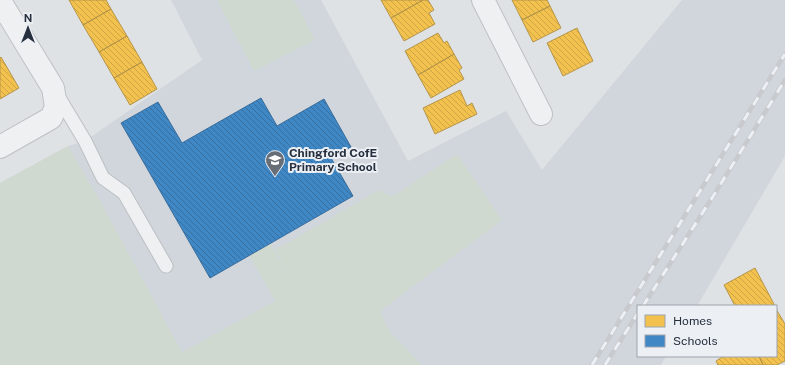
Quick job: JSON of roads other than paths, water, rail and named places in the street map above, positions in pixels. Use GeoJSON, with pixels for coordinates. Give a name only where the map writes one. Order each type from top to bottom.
{"type":"FeatureCollection","features":[{"type":"Feature","properties":{"kind":"street"},"geometry":{"type":"LineString","coordinates":[[483,0],[541,114]]}},
{"type":"Feature","properties":{"kind":"street"},"geometry":{"type":"LineString","coordinates":[[0,1],[54,97],[51,118],[0,147]]}},
{"type":"Feature","properties":{"kind":"lane"},"geometry":{"type":"LineString","coordinates":[[54,97],[85,141],[103,178],[124,193],[166,266]]}},
{"type":"Feature","properties":{"kind":"railway"},"geometry":{"type":"LineString","coordinates":[[592,365],[785,54]]}},
{"type":"Feature","properties":{"kind":"railway"},"geometry":{"type":"LineString","coordinates":[[644,305],[785,80]]}},
{"type":"Feature","properties":{"kind":"railway"},"geometry":{"type":"LineString","coordinates":[[605,365],[637,315]]}},
{"type":"Feature","properties":{"kind":"place","name":"Chingford CofE Primary School"},"geometry":{"type":"Point","coordinates":[275,177]}}]}
